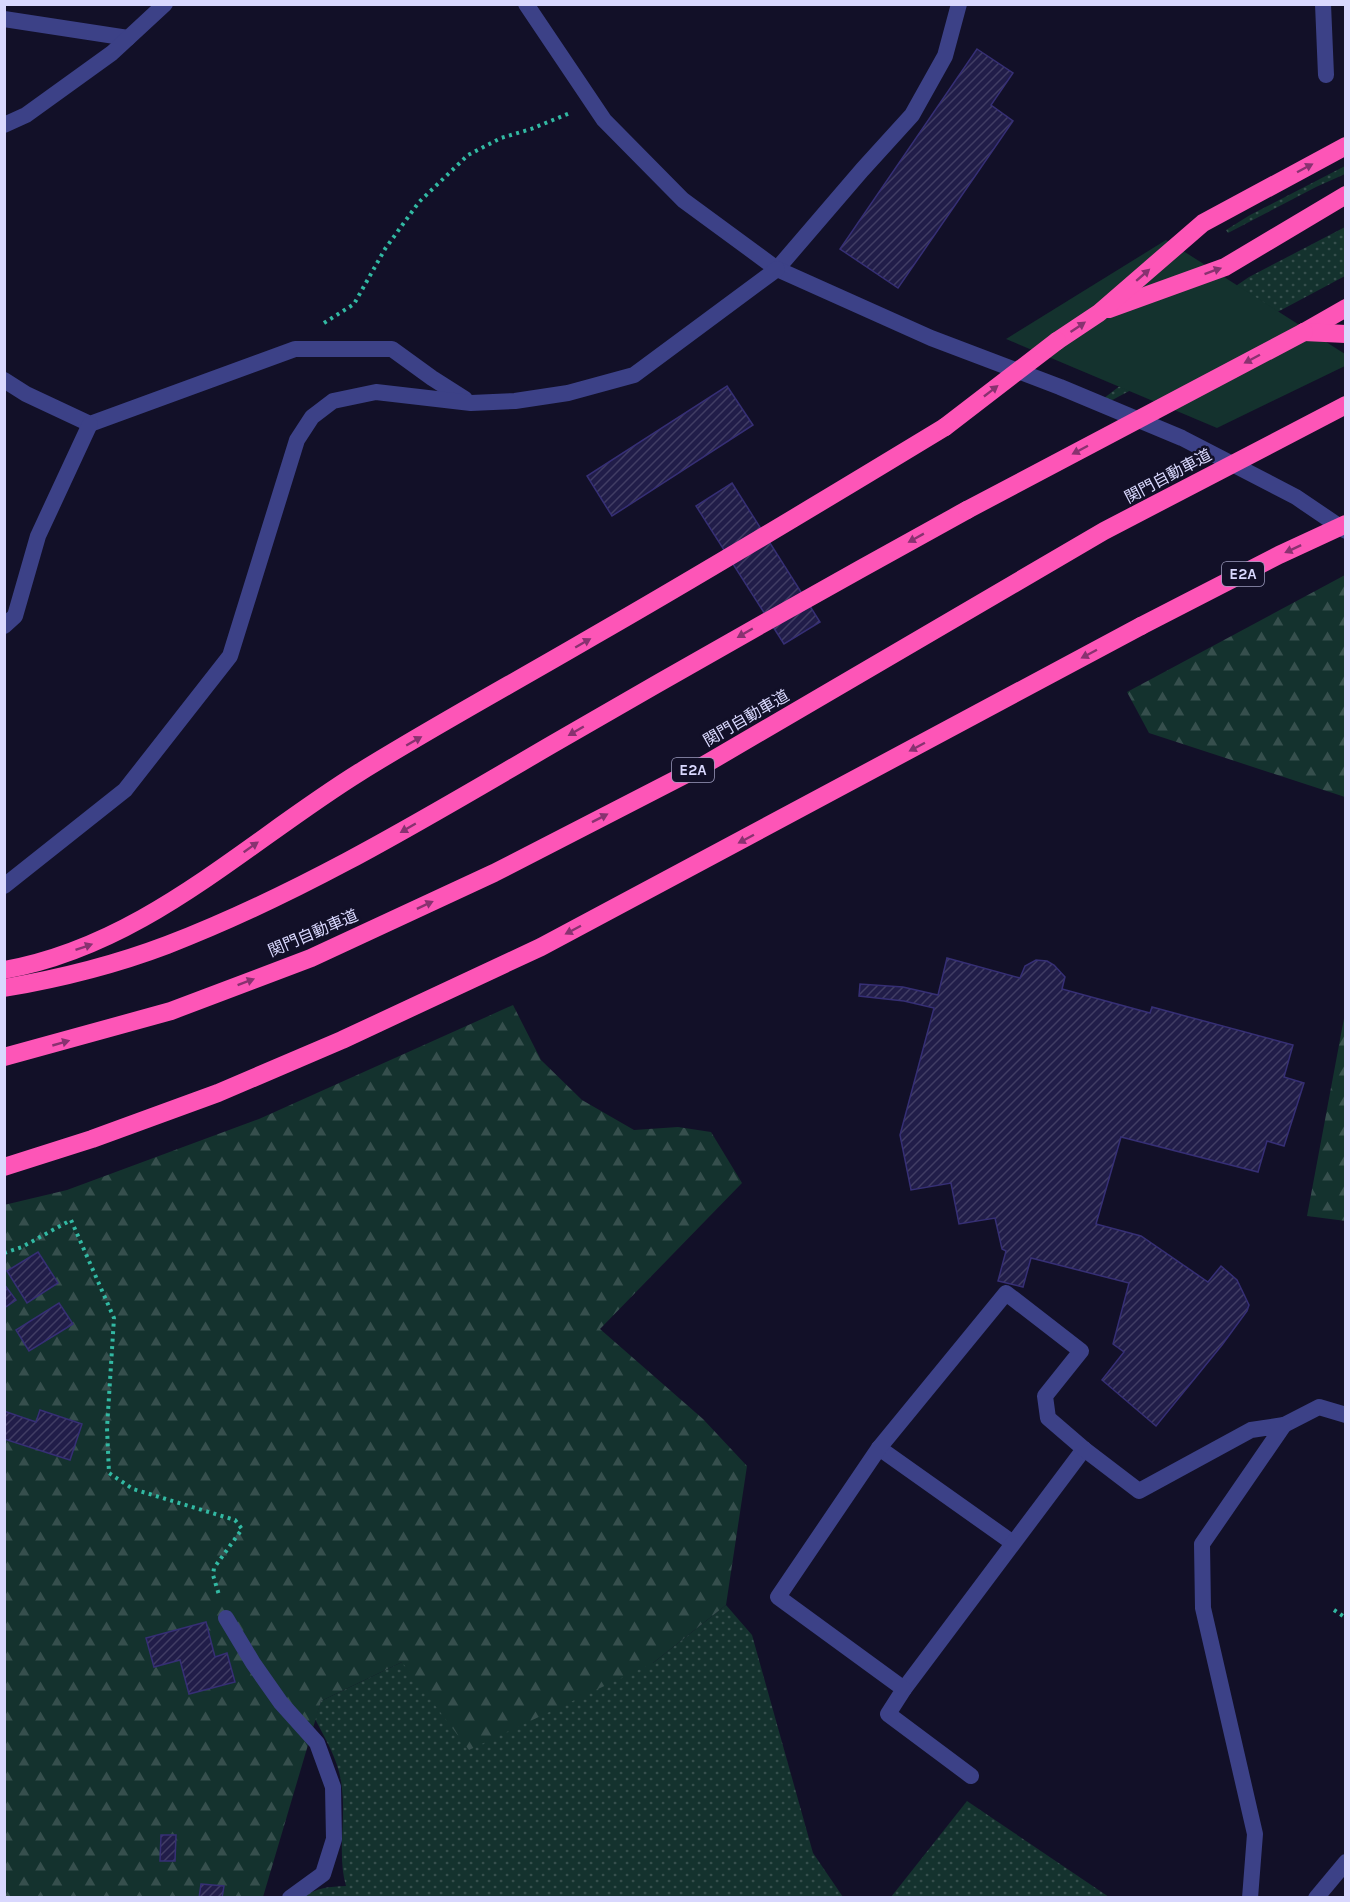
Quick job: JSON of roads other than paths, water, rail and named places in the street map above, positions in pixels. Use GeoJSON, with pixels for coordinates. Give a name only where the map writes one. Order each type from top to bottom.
{"type":"FeatureCollection","features":[{"type":"Feature","properties":{"kind":"highway"},"geometry":{"type":"LineString","coordinates":[[4,988],[166,907],[359,773],[745,549],[945,427],[1057,341],[1099,313],[1203,223],[1346,146]]}},
{"type":"Feature","properties":{"kind":"highway"},"geometry":{"type":"LineString","coordinates":[[1099,313],[1224,267],[1346,195]]}},
{"type":"Feature","properties":{"kind":"highway"},"geometry":{"type":"LineString","coordinates":[[4,970],[30,974],[164,946],[242,914],[363,854],[772,617],[1346,308]]}},
{"type":"Feature","properties":{"kind":"highway"},"geometry":{"type":"LineString","coordinates":[[1304,332],[1346,334]]}},
{"type":"Feature","properties":{"kind":"highway","name":"関門自動車道"},"geometry":{"type":"LineString","coordinates":[[4,1057],[48,1047],[171,1011],[311,958],[494,873],[704,765],[1104,531],[1346,405]]}},
{"type":"Feature","properties":{"kind":"highway","name":"E2A"},"geometry":{"type":"LineString","coordinates":[[4,1167],[92,1139],[218,1093],[342,1040],[530,952],[1141,626],[1279,555],[1346,524]]}},
{"type":"Feature","properties":{"kind":"street"},"geometry":{"type":"LineString","coordinates":[[4,125],[26,115],[112,53],[165,4]]}},
{"type":"Feature","properties":{"kind":"street"},"geometry":{"type":"LineString","coordinates":[[526,4],[604,120],[683,200],[777,269],[931,338],[1060,387],[1182,438],[1296,496],[1346,531]]}},
{"type":"Feature","properties":{"kind":"street"},"geometry":{"type":"LineString","coordinates":[[4,886],[124,790],[230,656],[297,440],[312,417],[333,401],[375,392],[471,403],[515,401],[568,393],[634,375],[777,269],[912,115],[945,56],[959,4]]}},
{"type":"Feature","properties":{"kind":"street"},"geometry":{"type":"LineString","coordinates":[[1323,4],[1326,75]]}},
{"type":"Feature","properties":{"kind":"street"},"geometry":{"type":"LineString","coordinates":[[4,19],[128,38]]}},
{"type":"Feature","properties":{"kind":"street"},"geometry":{"type":"LineString","coordinates":[[4,626],[15,616],[38,536],[90,424],[295,349],[392,349],[471,403]]}},
{"type":"Feature","properties":{"kind":"street"},"geometry":{"type":"LineString","coordinates":[[4,380],[27,394],[90,424]]}},
{"type":"Feature","properties":{"kind":"street"},"geometry":{"type":"LineString","coordinates":[[904,1689],[778,1596],[879,1449],[1006,1293],[1081,1351],[1045,1396],[1048,1418],[1139,1491],[1251,1430],[1284,1425],[1319,1407],[1346,1415]]}},
{"type":"Feature","properties":{"kind":"street"},"geometry":{"type":"LineString","coordinates":[[1250,1898],[1255,1834],[1203,1608],[1202,1544],[1284,1425]]}},
{"type":"Feature","properties":{"kind":"street"},"geometry":{"type":"LineString","coordinates":[[879,1449],[1013,1543]]}},
{"type":"Feature","properties":{"kind":"street"},"geometry":{"type":"LineString","coordinates":[[971,1776],[888,1714],[904,1689],[1084,1449]]}},
{"type":"Feature","properties":{"kind":"street"},"geometry":{"type":"LineString","coordinates":[[226,1618],[281,1703],[317,1743],[333,1787],[334,1839],[323,1874],[290,1898]]}},
{"type":"Feature","properties":{"kind":"street"},"geometry":{"type":"LineString","coordinates":[[1316,1898],[1346,1863]]}}]}
